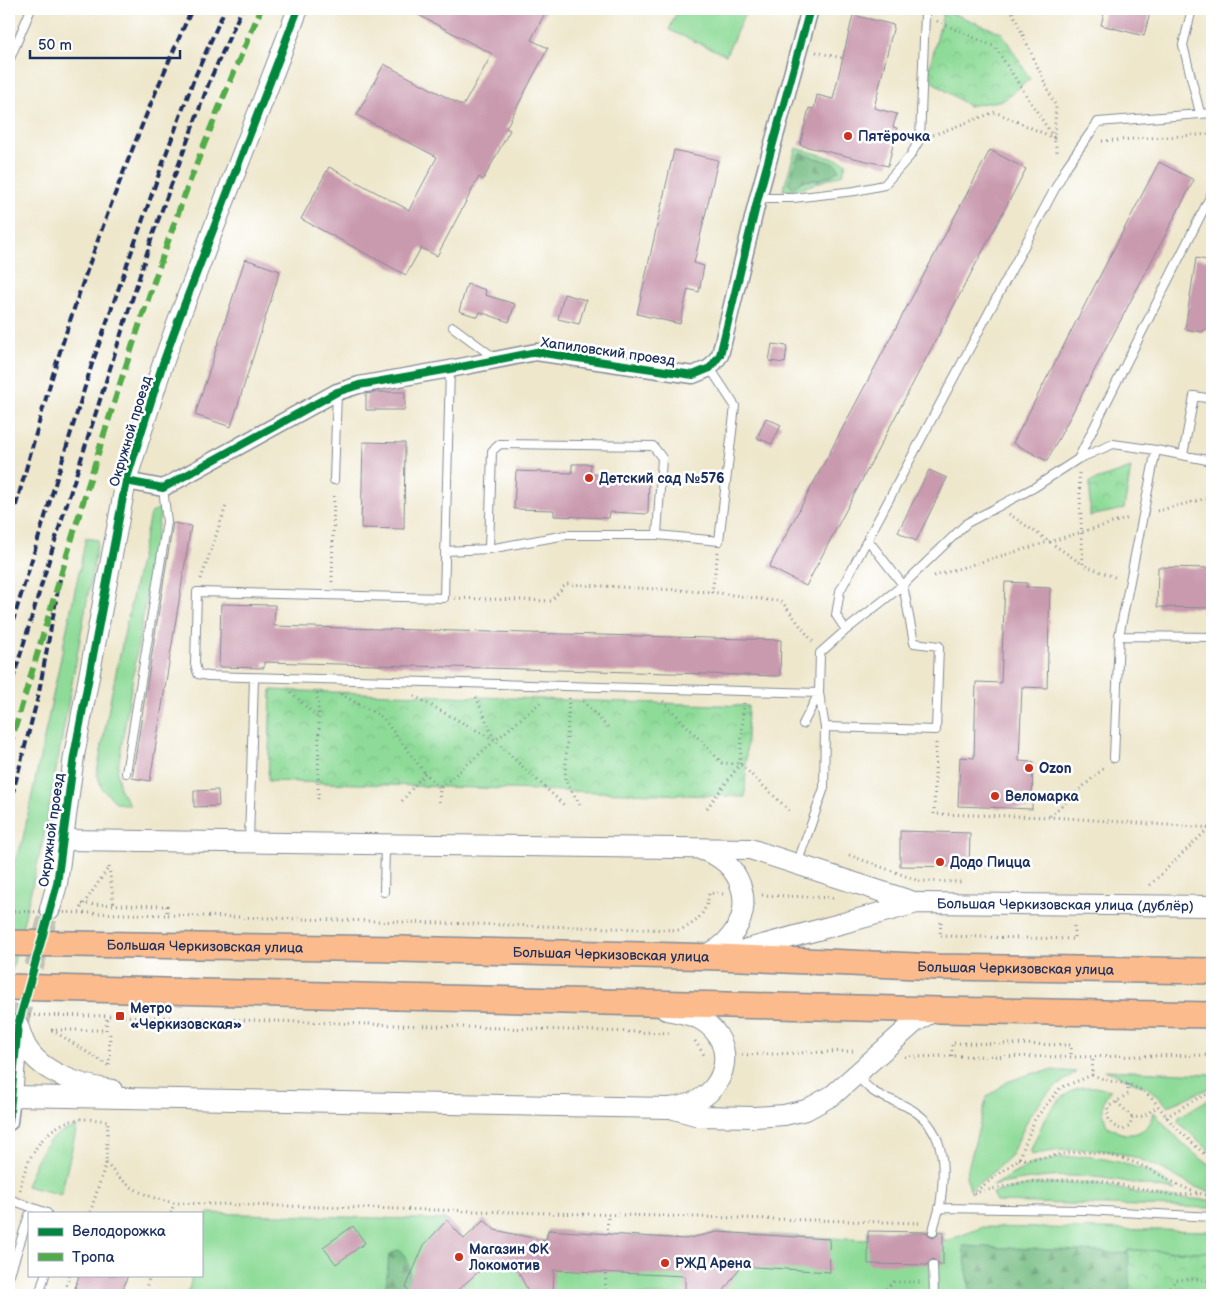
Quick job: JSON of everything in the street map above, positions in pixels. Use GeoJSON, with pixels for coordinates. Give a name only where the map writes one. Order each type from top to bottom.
{"type":"FeatureCollection","features":[{"type":"Feature","properties":{"kind":"main road","name":"Большая Черкизовская улица"},"geometry":{"type":"LineString","coordinates":[[9,943],[400,949],[719,957],[938,967],[1212,971]]}},
{"type":"Feature","properties":{"kind":"main road"},"geometry":{"type":"LineString","coordinates":[[9,987],[938,1010],[1212,1014]]}},
{"type":"Feature","properties":{"kind":"street","name":"Окружной проезд"},"geometry":{"type":"LineString","coordinates":[[50,909],[57,884],[64,840],[74,756],[126,481],[177,324],[298,9]]}},
{"type":"Feature","properties":{"kind":"street"},"geometry":{"type":"LineString","coordinates":[[710,368],[720,355],[758,198],[810,9]]}},
{"type":"Feature","properties":{"kind":"street","name":"Хапиловский проезд"},"geometry":{"type":"LineString","coordinates":[[162,488],[336,392],[359,385],[536,352],[693,375],[710,368]]}},
{"type":"Feature","properties":{"kind":"street"},"geometry":{"type":"LineString","coordinates":[[126,481],[162,488]]}},
{"type":"Feature","properties":{"kind":"street"},"geometry":{"type":"LineString","coordinates":[[64,840],[750,848],[917,903]]}},
{"type":"Feature","properties":{"kind":"street"},"geometry":{"type":"LineString","coordinates":[[694,957],[711,952],[726,943],[737,929],[743,912],[743,895],[738,878],[728,863],[713,852],[695,848]]}},
{"type":"Feature","properties":{"kind":"street"},"geometry":{"type":"LineString","coordinates":[[719,957],[917,903]]}},
{"type":"Feature","properties":{"kind":"street","name":"Большая Черкизовская улица (дублёр)"},"geometry":{"type":"LineString","coordinates":[[917,903],[1212,906]]}},
{"type":"Feature","properties":{"kind":"street"},"geometry":{"type":"LineString","coordinates":[[12,1096],[669,1108],[691,1104],[704,1097],[720,1078],[724,1056],[721,1039],[714,1030],[700,1020],[682,1013],[632,1002]]}},
{"type":"Feature","properties":{"kind":"street"},"geometry":{"type":"LineString","coordinates":[[669,1108],[699,1116],[755,1117],[784,1115],[806,1110],[820,1104],[833,1095],[914,1024],[938,1010]]}},
{"type":"Feature","properties":{"kind":"street"},"geometry":{"type":"LineString","coordinates":[[13,1020],[26,1047],[37,1060],[55,1072],[78,1082],[108,1089],[189,1099]]}},
{"type":"Feature","properties":{"kind":"street"},"geometry":{"type":"LineString","coordinates":[[9,1122],[12,1096],[13,1020]]}},
{"type":"Feature","properties":{"kind":"lane"},"geometry":{"type":"LineString","coordinates":[[9,61],[32,9]]}},
{"type":"Feature","properties":{"kind":"lane"},"geometry":{"type":"LineString","coordinates":[[1192,9],[1183,46],[1200,113]]}},
{"type":"Feature","properties":{"kind":"lane"},"geometry":{"type":"LineString","coordinates":[[758,198],[773,199],[828,194],[884,185],[910,156],[920,140],[925,15]]}},
{"type":"Feature","properties":{"kind":"lane"},"geometry":{"type":"LineString","coordinates":[[846,630],[836,615],[840,591],[1067,166],[1098,122],[1212,113]]}},
{"type":"Feature","properties":{"kind":"lane"},"geometry":{"type":"LineString","coordinates":[[1078,459],[1212,193]]}},
{"type":"Feature","properties":{"kind":"lane"},"geometry":{"type":"LineString","coordinates":[[453,327],[498,360]]}},
{"type":"Feature","properties":{"kind":"lane"},"geometry":{"type":"LineString","coordinates":[[445,552],[489,549],[566,535],[657,535],[719,541],[735,406],[710,368]]}},
{"type":"Feature","properties":{"kind":"lane"},"geometry":{"type":"LineString","coordinates":[[450,369],[444,598],[197,592],[195,664],[198,674],[254,678],[819,692]]}},
{"type":"Feature","properties":{"kind":"lane"},"geometry":{"type":"LineString","coordinates":[[334,480],[336,392]]}},
{"type":"Feature","properties":{"kind":"lane"},"geometry":{"type":"LineString","coordinates":[[1183,454],[1194,396],[1212,399]]}},
{"type":"Feature","properties":{"kind":"lane"},"geometry":{"type":"LineString","coordinates":[[489,549],[492,451],[500,444],[653,446],[662,458],[657,535]]}},
{"type":"Feature","properties":{"kind":"lane"},"geometry":{"type":"LineString","coordinates":[[798,864],[824,788],[825,727],[819,692],[820,653],[903,585],[967,522],[1035,486],[1078,459],[1113,444],[1212,460]]}},
{"type":"Feature","properties":{"kind":"lane"},"geometry":{"type":"LineString","coordinates":[[1114,758],[1119,636],[1156,450]]}},
{"type":"Feature","properties":{"kind":"lane"},"geometry":{"type":"LineString","coordinates":[[126,773],[167,522],[162,488]]}},
{"type":"Feature","properties":{"kind":"lane"},"geometry":{"type":"LineString","coordinates":[[825,727],[936,730],[939,646],[914,643],[903,585],[868,540]]}},
{"type":"Feature","properties":{"kind":"lane"},"geometry":{"type":"LineString","coordinates":[[1119,636],[1212,637]]}},
{"type":"Feature","properties":{"kind":"lane"},"geometry":{"type":"LineString","coordinates":[[249,843],[254,678]]}},
{"type":"Feature","properties":{"kind":"lane"},"geometry":{"type":"LineString","coordinates":[[803,724],[819,692]]}},
{"type":"Feature","properties":{"kind":"lane"},"geometry":{"type":"LineString","coordinates":[[384,892],[385,845]]}},
{"type":"Feature","properties":{"kind":"lane"},"geometry":{"type":"LineString","coordinates":[[856,1074],[867,1088],[882,1098],[916,1112],[932,1127],[940,1146],[942,1166],[939,1208],[933,1232]]}},
{"type":"Feature","properties":{"kind":"lane"},"geometry":{"type":"LineString","coordinates":[[9,1199],[18,1202],[30,1212]]}},
{"type":"Feature","properties":{"kind":"lane"},"geometry":{"type":"LineString","coordinates":[[939,1208],[1085,1210],[1212,1217]]}},
{"type":"Feature","properties":{"kind":"lane"},"geometry":{"type":"LineString","coordinates":[[9,1277],[28,1218]]}},
{"type":"Feature","properties":{"kind":"lane"},"geometry":{"type":"LineString","coordinates":[[933,1265],[934,1295]]}},
{"type":"Feature","properties":{"kind":"lane"},"geometry":{"type":"LineString","coordinates":[[39,1295],[45,1276]]}},
{"type":"Feature","properties":{"kind":"path"},"geometry":{"type":"LineString","coordinates":[[1011,9],[1056,107],[1054,138],[1059,160],[1067,166]]}},
{"type":"Feature","properties":{"kind":"path"},"geometry":{"type":"LineString","coordinates":[[925,15],[995,47],[1054,138]]}},
{"type":"Feature","properties":{"kind":"path"},"geometry":{"type":"LineString","coordinates":[[798,47],[842,58]]}},
{"type":"Feature","properties":{"kind":"path"},"geometry":{"type":"LineString","coordinates":[[920,140],[995,112],[1054,138]]}},
{"type":"Feature","properties":{"kind":"path"},"geometry":{"type":"LineString","coordinates":[[1094,141],[1212,134]]}},
{"type":"Feature","properties":{"kind":"path"},"geometry":{"type":"LineString","coordinates":[[1079,478],[1083,565]]}},
{"type":"Feature","properties":{"kind":"path"},"geometry":{"type":"LineString","coordinates":[[332,595],[334,480]]}},
{"type":"Feature","properties":{"kind":"path"},"geometry":{"type":"LineString","coordinates":[[903,585],[1081,531],[1212,497]]}},
{"type":"Feature","properties":{"kind":"path"},"geometry":{"type":"LineString","coordinates":[[197,592],[226,506]]}},
{"type":"Feature","properties":{"kind":"path"},"geometry":{"type":"LineString","coordinates":[[1013,516],[1083,565],[1130,582]]}},
{"type":"Feature","properties":{"kind":"path"},"geometry":{"type":"LineString","coordinates":[[712,592],[719,541]]}},
{"type":"Feature","properties":{"kind":"path"},"geometry":{"type":"LineString","coordinates":[[444,598],[550,601],[566,584],[712,592],[782,602],[806,631],[820,653]]}},
{"type":"Feature","properties":{"kind":"path"},"geometry":{"type":"LineString","coordinates":[[278,678],[319,720]]}},
{"type":"Feature","properties":{"kind":"path"},"geometry":{"type":"LineString","coordinates":[[315,679],[319,720],[318,799]]}},
{"type":"Feature","properties":{"kind":"path"},"geometry":{"type":"LineString","coordinates":[[315,679],[382,717],[425,773],[440,788],[440,802]]}},
{"type":"Feature","properties":{"kind":"path"},"geometry":{"type":"LineString","coordinates":[[388,681],[494,740],[564,805]]}},
{"type":"Feature","properties":{"kind":"path"},"geometry":{"type":"LineString","coordinates":[[470,683],[494,740]]}},
{"type":"Feature","properties":{"kind":"path"},"geometry":{"type":"LineString","coordinates":[[440,788],[494,740],[560,686]]}},
{"type":"Feature","properties":{"kind":"path"},"geometry":{"type":"LineString","coordinates":[[570,686],[610,730]]}},
{"type":"Feature","properties":{"kind":"path"},"geometry":{"type":"LineString","coordinates":[[570,686],[565,780],[581,806]]}},
{"type":"Feature","properties":{"kind":"path"},"geometry":{"type":"LineString","coordinates":[[651,688],[722,763],[740,764],[790,810]]}},
{"type":"Feature","properties":{"kind":"path"},"geometry":{"type":"LineString","coordinates":[[707,808],[740,764],[745,691]]}},
{"type":"Feature","properties":{"kind":"path"},"geometry":{"type":"LineString","coordinates":[[936,730],[934,814],[1050,817],[1211,827]]}},
{"type":"Feature","properties":{"kind":"path"},"geometry":{"type":"LineString","coordinates":[[1050,817],[1114,758]]}},
{"type":"Feature","properties":{"kind":"path"},"geometry":{"type":"LineString","coordinates":[[402,801],[425,773]]}},
{"type":"Feature","properties":{"kind":"path"},"geometry":{"type":"LineString","coordinates":[[1150,885],[1211,827]]}},
{"type":"Feature","properties":{"kind":"path"},"geometry":{"type":"LineString","coordinates":[[849,855],[919,881],[967,882]]}},
{"type":"Feature","properties":{"kind":"path"},"geometry":{"type":"LineString","coordinates":[[114,905],[109,867],[82,906],[167,906],[167,915]]}},
{"type":"Feature","properties":{"kind":"path"},"geometry":{"type":"LineString","coordinates":[[756,895],[834,898],[836,892]]}},
{"type":"Feature","properties":{"kind":"path"},"geometry":{"type":"LineString","coordinates":[[9,912],[679,930],[688,927],[701,917],[708,902],[709,893],[729,894]]}},
{"type":"Feature","properties":{"kind":"path"},"geometry":{"type":"LineString","coordinates":[[940,922],[940,936],[1014,938],[1074,939],[1074,925]]}},
{"type":"Feature","properties":{"kind":"path"},"geometry":{"type":"LineString","coordinates":[[107,1016],[108,1031],[109,1066],[51,1030],[108,1031]]}},
{"type":"Feature","properties":{"kind":"path"},"geometry":{"type":"LineString","coordinates":[[13,1020],[107,1016],[676,1033]]}},
{"type":"Feature","properties":{"kind":"path"},"geometry":{"type":"LineString","coordinates":[[691,1036],[702,1054],[708,1056]]}},
{"type":"Feature","properties":{"kind":"path"},"geometry":{"type":"LineString","coordinates":[[952,1056],[952,1043],[1071,1045],[1071,1057]]}},
{"type":"Feature","properties":{"kind":"path"},"geometry":{"type":"LineString","coordinates":[[734,1055],[859,1050]]}},
{"type":"Feature","properties":{"kind":"path"},"geometry":{"type":"LineString","coordinates":[[899,1057],[1212,1055]]}},
{"type":"Feature","properties":{"kind":"path"},"geometry":{"type":"LineString","coordinates":[[1092,1075],[1093,1057]]}},
{"type":"Feature","properties":{"kind":"path"},"geometry":{"type":"LineString","coordinates":[[954,1208],[1019,1159],[1035,1118],[1060,1088],[1092,1075],[1128,1084],[1143,1092],[1191,1143],[1212,1160]]}},
{"type":"Feature","properties":{"kind":"path"},"geometry":{"type":"LineString","coordinates":[[1128,1084],[1128,1094],[1108,1107],[1108,1119],[1112,1126],[1123,1130],[1130,1126],[1132,1118]]}},
{"type":"Feature","properties":{"kind":"path"},"geometry":{"type":"LineString","coordinates":[[1166,1117],[1194,1100],[1212,1092]]}},
{"type":"Feature","properties":{"kind":"path"},"geometry":{"type":"LineString","coordinates":[[1117,1102],[1132,1118]]}},
{"type":"Feature","properties":{"kind":"path"},"geometry":{"type":"LineString","coordinates":[[1132,1118],[1144,1116],[1158,1106]]}},
{"type":"Feature","properties":{"kind":"path"},"geometry":{"type":"LineString","coordinates":[[18,1202],[22,1178],[32,1153],[51,1130],[65,1123],[80,1119],[108,1121],[106,1163],[90,1212]]}},
{"type":"Feature","properties":{"kind":"path"},"geometry":{"type":"LineString","coordinates":[[1019,1159],[1032,1160],[1082,1152],[1101,1154],[1136,1163],[1198,1194]]}},
{"type":"Feature","properties":{"kind":"path"},"geometry":{"type":"LineString","coordinates":[[106,1163],[119,1179],[138,1192],[155,1199],[174,1202],[934,1223]]}},
{"type":"Feature","properties":{"kind":"path"},"geometry":{"type":"LineString","coordinates":[[974,1193],[1025,1182],[1096,1180],[1172,1195],[1198,1194],[1212,1196]]}},
{"type":"Feature","properties":{"kind":"path"},"geometry":{"type":"LineString","coordinates":[[171,1212],[174,1202]]}},
{"type":"Feature","properties":{"kind":"path"},"geometry":{"type":"LineString","coordinates":[[608,1215],[608,1234]]}},
{"type":"Feature","properties":{"kind":"path"},"geometry":{"type":"LineString","coordinates":[[605,1295],[606,1272]]}},
{"type":"Feature","properties":{"kind":"path"},"geometry":{"type":"LineString","coordinates":[[63,1295],[70,1276]]}},
{"type":"Feature","properties":{"kind":"path"},"geometry":{"type":"LineString","coordinates":[[144,1295],[150,1276]]}},
{"type":"Feature","properties":{"kind":"path"},"geometry":{"type":"LineString","coordinates":[[1165,1295],[1165,1292],[1176,1280],[1212,1281]]}},
{"type":"Feature","properties":{"kind":"path"},"geometry":{"type":"LineString","coordinates":[[878,1295],[894,1282],[933,1282]]}},
{"type":"Feature","properties":{"kind":"green space"},"geometry":{"type":"Polygon","coordinates":[[[678,9],[747,9],[726,55],[669,30],[678,9]]]}},
{"type":"Feature","properties":{"kind":"green space"},"geometry":{"type":"Polygon","coordinates":[[[944,10],[1002,33],[1030,79],[1004,100],[968,106],[927,78],[944,10]]]}},
{"type":"Feature","properties":{"kind":"green space"},"geometry":{"type":"Polygon","coordinates":[[[796,148],[846,162],[843,174],[794,191],[783,190],[796,148]],[[809,157],[793,172],[788,183],[818,180],[822,159],[809,157]]]}},
{"type":"Feature","properties":{"kind":"green space"},"geometry":{"type":"Polygon","coordinates":[[[801,152],[836,164],[839,170],[832,175],[818,180],[804,180],[792,188],[788,183],[801,152]]]}},
{"type":"Feature","properties":{"kind":"green space"},"geometry":{"type":"Polygon","coordinates":[[[1131,468],[1124,509],[1090,516],[1090,482],[1131,468]]]}},
{"type":"Feature","properties":{"kind":"green space"},"geometry":{"type":"Polygon","coordinates":[[[161,507],[117,773],[120,790],[130,805],[117,803],[102,789],[97,773],[112,691],[150,514],[161,507]]]}},
{"type":"Feature","properties":{"kind":"green space"},"geometry":{"type":"Polygon","coordinates":[[[86,538],[98,540],[44,836],[9,983],[9,874],[22,843],[86,538]]]}},
{"type":"Feature","properties":{"kind":"green space"},"geometry":{"type":"Polygon","coordinates":[[[271,690],[748,706],[745,797],[268,781],[271,690]]]}},
{"type":"Feature","properties":{"kind":"green space"},"geometry":{"type":"Polygon","coordinates":[[[1053,1070],[1076,1072],[1049,1092],[1030,1115],[1011,1155],[970,1190],[966,1176],[987,1097],[1007,1082],[1030,1074],[1053,1070]]]}},
{"type":"Feature","properties":{"kind":"green space"},"geometry":{"type":"Polygon","coordinates":[[[1105,1070],[1212,1074],[1212,1087],[1168,1106],[1148,1088],[1105,1070]]]}},
{"type":"Feature","properties":{"kind":"green space"},"geometry":{"type":"Polygon","coordinates":[[[1081,1087],[1111,1090],[1105,1098],[1103,1106],[1104,1116],[1107,1126],[1119,1132],[1127,1134],[1138,1133],[1147,1127],[1154,1112],[1181,1142],[1212,1166],[1212,1192],[1190,1184],[1140,1159],[1109,1151],[1079,1149],[1031,1155],[1031,1149],[1050,1112],[1063,1097],[1081,1087]]]}},
{"type":"Feature","properties":{"kind":"green space"},"geometry":{"type":"Polygon","coordinates":[[[1212,1097],[1212,1153],[1178,1122],[1179,1117],[1212,1097]]]}},
{"type":"Feature","properties":{"kind":"green space"},"geometry":{"type":"Polygon","coordinates":[[[77,1127],[61,1195],[26,1186],[38,1156],[49,1141],[66,1130],[77,1127]]]}},
{"type":"Feature","properties":{"kind":"green space"},"geometry":{"type":"Polygon","coordinates":[[[1088,1156],[1122,1163],[1146,1171],[1167,1183],[1175,1191],[1112,1179],[1075,1176],[1033,1179],[992,1186],[1029,1165],[1059,1158],[1088,1156]]]}},
{"type":"Feature","properties":{"kind":"green space"},"geometry":{"type":"Polygon","coordinates":[[[1036,1184],[1099,1184],[1154,1197],[1212,1200],[1212,1208],[996,1202],[992,1193],[1036,1184]]]}},
{"type":"Feature","properties":{"kind":"green space","name":"РЖД Арена"},"geometry":{"type":"Polygon","coordinates":[[[208,1213],[447,1220],[464,1239],[484,1220],[495,1230],[546,1241],[548,1230],[685,1239],[717,1232],[867,1240],[868,1231],[943,1232],[944,1242],[983,1227],[1212,1231],[1212,1252],[1128,1250],[1130,1295],[188,1295],[192,1276],[202,1276],[202,1235],[208,1213]]]}},
{"type":"Feature","properties":{"kind":"green space"},"geometry":{"type":"Polygon","coordinates":[[[963,1246],[1116,1254],[1140,1251],[1149,1295],[970,1295],[963,1246]]]}},
{"type":"Feature","properties":{"kind":"green space"},"geometry":{"type":"Polygon","coordinates":[[[398,1250],[406,1258],[408,1264],[410,1295],[385,1295],[389,1255],[398,1250]]]}},
{"type":"Feature","properties":{"kind":"green space"},"geometry":{"type":"Polygon","coordinates":[[[1128,1250],[1212,1252],[1212,1295],[1130,1295],[1128,1250]]]}},
{"type":"Feature","properties":{"kind":"building"},"geometry":{"type":"Polygon","coordinates":[[[407,9],[547,9],[531,40],[548,48],[506,128],[510,130],[483,180],[479,177],[437,256],[421,248],[406,275],[301,219],[329,167],[409,210],[437,157],[357,115],[384,64],[463,106],[492,54],[407,9]]]}},
{"type":"Feature","properties":{"kind":"building"},"geometry":{"type":"Polygon","coordinates":[[[1105,9],[1151,9],[1144,36],[1101,25],[1105,9]]]}},
{"type":"Feature","properties":{"kind":"building"},"geometry":{"type":"Polygon","coordinates":[[[853,15],[894,25],[874,108],[897,114],[893,127],[897,128],[888,166],[800,145],[809,108],[814,109],[817,95],[833,99],[853,15]]]}},
{"type":"Feature","properties":{"kind":"building"},"geometry":{"type":"Polygon","coordinates":[[[674,150],[718,160],[694,263],[704,266],[699,292],[688,289],[680,324],[637,314],[674,150]]]}},
{"type":"Feature","properties":{"kind":"building"},"geometry":{"type":"Polygon","coordinates":[[[990,150],[1026,169],[806,586],[769,567],[990,150]]]}},
{"type":"Feature","properties":{"kind":"building"},"geometry":{"type":"Polygon","coordinates":[[[1159,162],[1194,180],[1047,461],[1013,443],[1159,162]]]}},
{"type":"Feature","properties":{"kind":"building"},"geometry":{"type":"Polygon","coordinates":[[[1196,258],[1212,261],[1212,325],[1202,332],[1185,329],[1196,258]]]}},
{"type":"Feature","properties":{"kind":"building"},"geometry":{"type":"Polygon","coordinates":[[[245,259],[280,271],[231,427],[195,415],[245,259]]]}},
{"type":"Feature","properties":{"kind":"building"},"geometry":{"type":"Polygon","coordinates":[[[467,284],[486,290],[485,295],[515,304],[509,322],[480,312],[478,317],[459,311],[467,284]]]}},
{"type":"Feature","properties":{"kind":"building"},"geometry":{"type":"Polygon","coordinates":[[[564,294],[586,300],[579,324],[558,319],[564,294]]]}},
{"type":"Feature","properties":{"kind":"building"},"geometry":{"type":"Polygon","coordinates":[[[772,344],[787,346],[785,363],[769,361],[772,344]]]}},
{"type":"Feature","properties":{"kind":"building"},"geometry":{"type":"Polygon","coordinates":[[[405,392],[405,410],[366,410],[366,394],[405,392]]]}},
{"type":"Feature","properties":{"kind":"building"},"geometry":{"type":"Polygon","coordinates":[[[766,418],[781,425],[772,444],[757,438],[766,418]]]}},
{"type":"Feature","properties":{"kind":"building"},"geometry":{"type":"Polygon","coordinates":[[[363,442],[405,443],[404,529],[361,528],[363,442]]]}},
{"type":"Feature","properties":{"kind":"building"},"geometry":{"type":"Polygon","coordinates":[[[572,464],[591,464],[590,474],[649,476],[648,514],[610,512],[609,518],[554,516],[554,510],[514,509],[516,471],[572,473],[572,464]]]}},
{"type":"Feature","properties":{"kind":"building"},"geometry":{"type":"Polygon","coordinates":[[[929,470],[947,478],[916,541],[898,532],[929,470]]]}},
{"type":"Feature","properties":{"kind":"building"},"geometry":{"type":"Polygon","coordinates":[[[173,523],[191,526],[150,781],[132,778],[173,523]]]}},
{"type":"Feature","properties":{"kind":"building"},"geometry":{"type":"Polygon","coordinates":[[[1158,567],[1212,568],[1212,608],[1157,607],[1158,567]]]}},
{"type":"Feature","properties":{"kind":"building"},"geometry":{"type":"Polygon","coordinates":[[[1005,582],[1027,583],[1026,587],[1050,588],[1047,688],[1022,687],[1019,761],[1033,762],[1032,809],[958,806],[960,757],[974,758],[976,682],[1001,683],[1005,582]]]}},
{"type":"Feature","properties":{"kind":"building"},"geometry":{"type":"Polygon","coordinates":[[[221,604],[275,605],[274,626],[781,640],[780,676],[264,662],[264,668],[219,667],[221,604]]]}},
{"type":"Feature","properties":{"kind":"building"},"geometry":{"type":"Polygon","coordinates":[[[218,790],[219,806],[194,807],[194,791],[218,790]]]}},
{"type":"Feature","properties":{"kind":"building"},"geometry":{"type":"Polygon","coordinates":[[[900,831],[970,833],[969,867],[900,866],[900,831]]]}},
{"type":"Feature","properties":{"kind":"building"},"geometry":{"type":"Polygon","coordinates":[[[447,1220],[464,1239],[484,1220],[495,1230],[546,1241],[548,1230],[685,1239],[717,1232],[829,1239],[830,1272],[741,1266],[721,1295],[685,1295],[685,1276],[554,1270],[553,1295],[530,1295],[518,1271],[492,1260],[452,1295],[411,1295],[406,1287],[424,1245],[447,1220]]]}},
{"type":"Feature","properties":{"kind":"building"},"geometry":{"type":"Polygon","coordinates":[[[353,1226],[365,1243],[336,1264],[323,1247],[353,1226]]]}},
{"type":"Feature","properties":{"kind":"building"},"geometry":{"type":"Polygon","coordinates":[[[868,1231],[927,1232],[933,1238],[939,1232],[943,1232],[943,1265],[939,1265],[933,1259],[927,1265],[868,1264],[868,1231]]]}},
{"type":"Feature","properties":{"kind":"building"},"geometry":{"type":"Polygon","coordinates":[[[79,1276],[128,1276],[121,1295],[73,1295],[79,1276]]]}},
{"type":"Feature","properties":{"kind":"tunnel"},"geometry":{"type":"LineString","coordinates":[[18,1025],[50,909]]}},
{"type":"Feature","properties":{"kind":"railway"},"geometry":{"type":"LineString","coordinates":[[9,529],[57,360],[93,253],[140,130],[192,9]]}},
{"type":"Feature","properties":{"kind":"railway"},"geometry":{"type":"LineString","coordinates":[[9,634],[92,364],[194,79],[225,9]]}},
{"type":"Feature","properties":{"kind":"railway"},"geometry":{"type":"LineString","coordinates":[[9,692],[53,547],[153,234],[210,80],[242,9]]}},
{"type":"Feature","properties":{"kind":"railway"},"geometry":{"type":"LineString","coordinates":[[9,807],[38,697],[60,579]]}},
{"type":"Feature","properties":{"kind":"marked path"},"geometry":{"type":"LineString","coordinates":[[9,748],[91,475],[157,272],[200,156],[261,9]]}},
{"type":"Feature","properties":{"kind":"cycle path"},"geometry":{"type":"LineString","coordinates":[[9,1122],[18,1025],[57,884],[74,756],[126,481],[163,363],[180,316],[298,9]]}},
{"type":"Feature","properties":{"kind":"cycle path"},"geometry":{"type":"LineString","coordinates":[[126,481],[163,488],[337,392],[359,385],[536,352],[693,375],[710,368],[720,355],[758,198],[810,9]]}},
{"type":"Feature","properties":{"kind":"place","name":"Пятёрочка"},"geometry":{"type":"Point","coordinates":[848,136]}},
{"type":"Feature","properties":{"kind":"place","name":"Детский сад №576"},"geometry":{"type":"Point","coordinates":[589,478]}},
{"type":"Feature","properties":{"kind":"place","name":"Ozon"},"geometry":{"type":"Point","coordinates":[1029,768]}},
{"type":"Feature","properties":{"kind":"place","name":"Веломарка"},"geometry":{"type":"Point","coordinates":[995,796]}},
{"type":"Feature","properties":{"kind":"place","name":"Додо Пицца"},"geometry":{"type":"Point","coordinates":[940,862]}},
{"type":"Feature","properties":{"kind":"place","name":"Метро «Черкизовская»"},"geometry":{"type":"Point","coordinates":[120,1016]}},
{"type":"Feature","properties":{"kind":"place","name":"Магазин ФК Локомотив"},"geometry":{"type":"Point","coordinates":[459,1257]}},
{"type":"Feature","properties":{"kind":"place","name":"РЖД Арена"},"geometry":{"type":"Point","coordinates":[665,1263]}}]}
